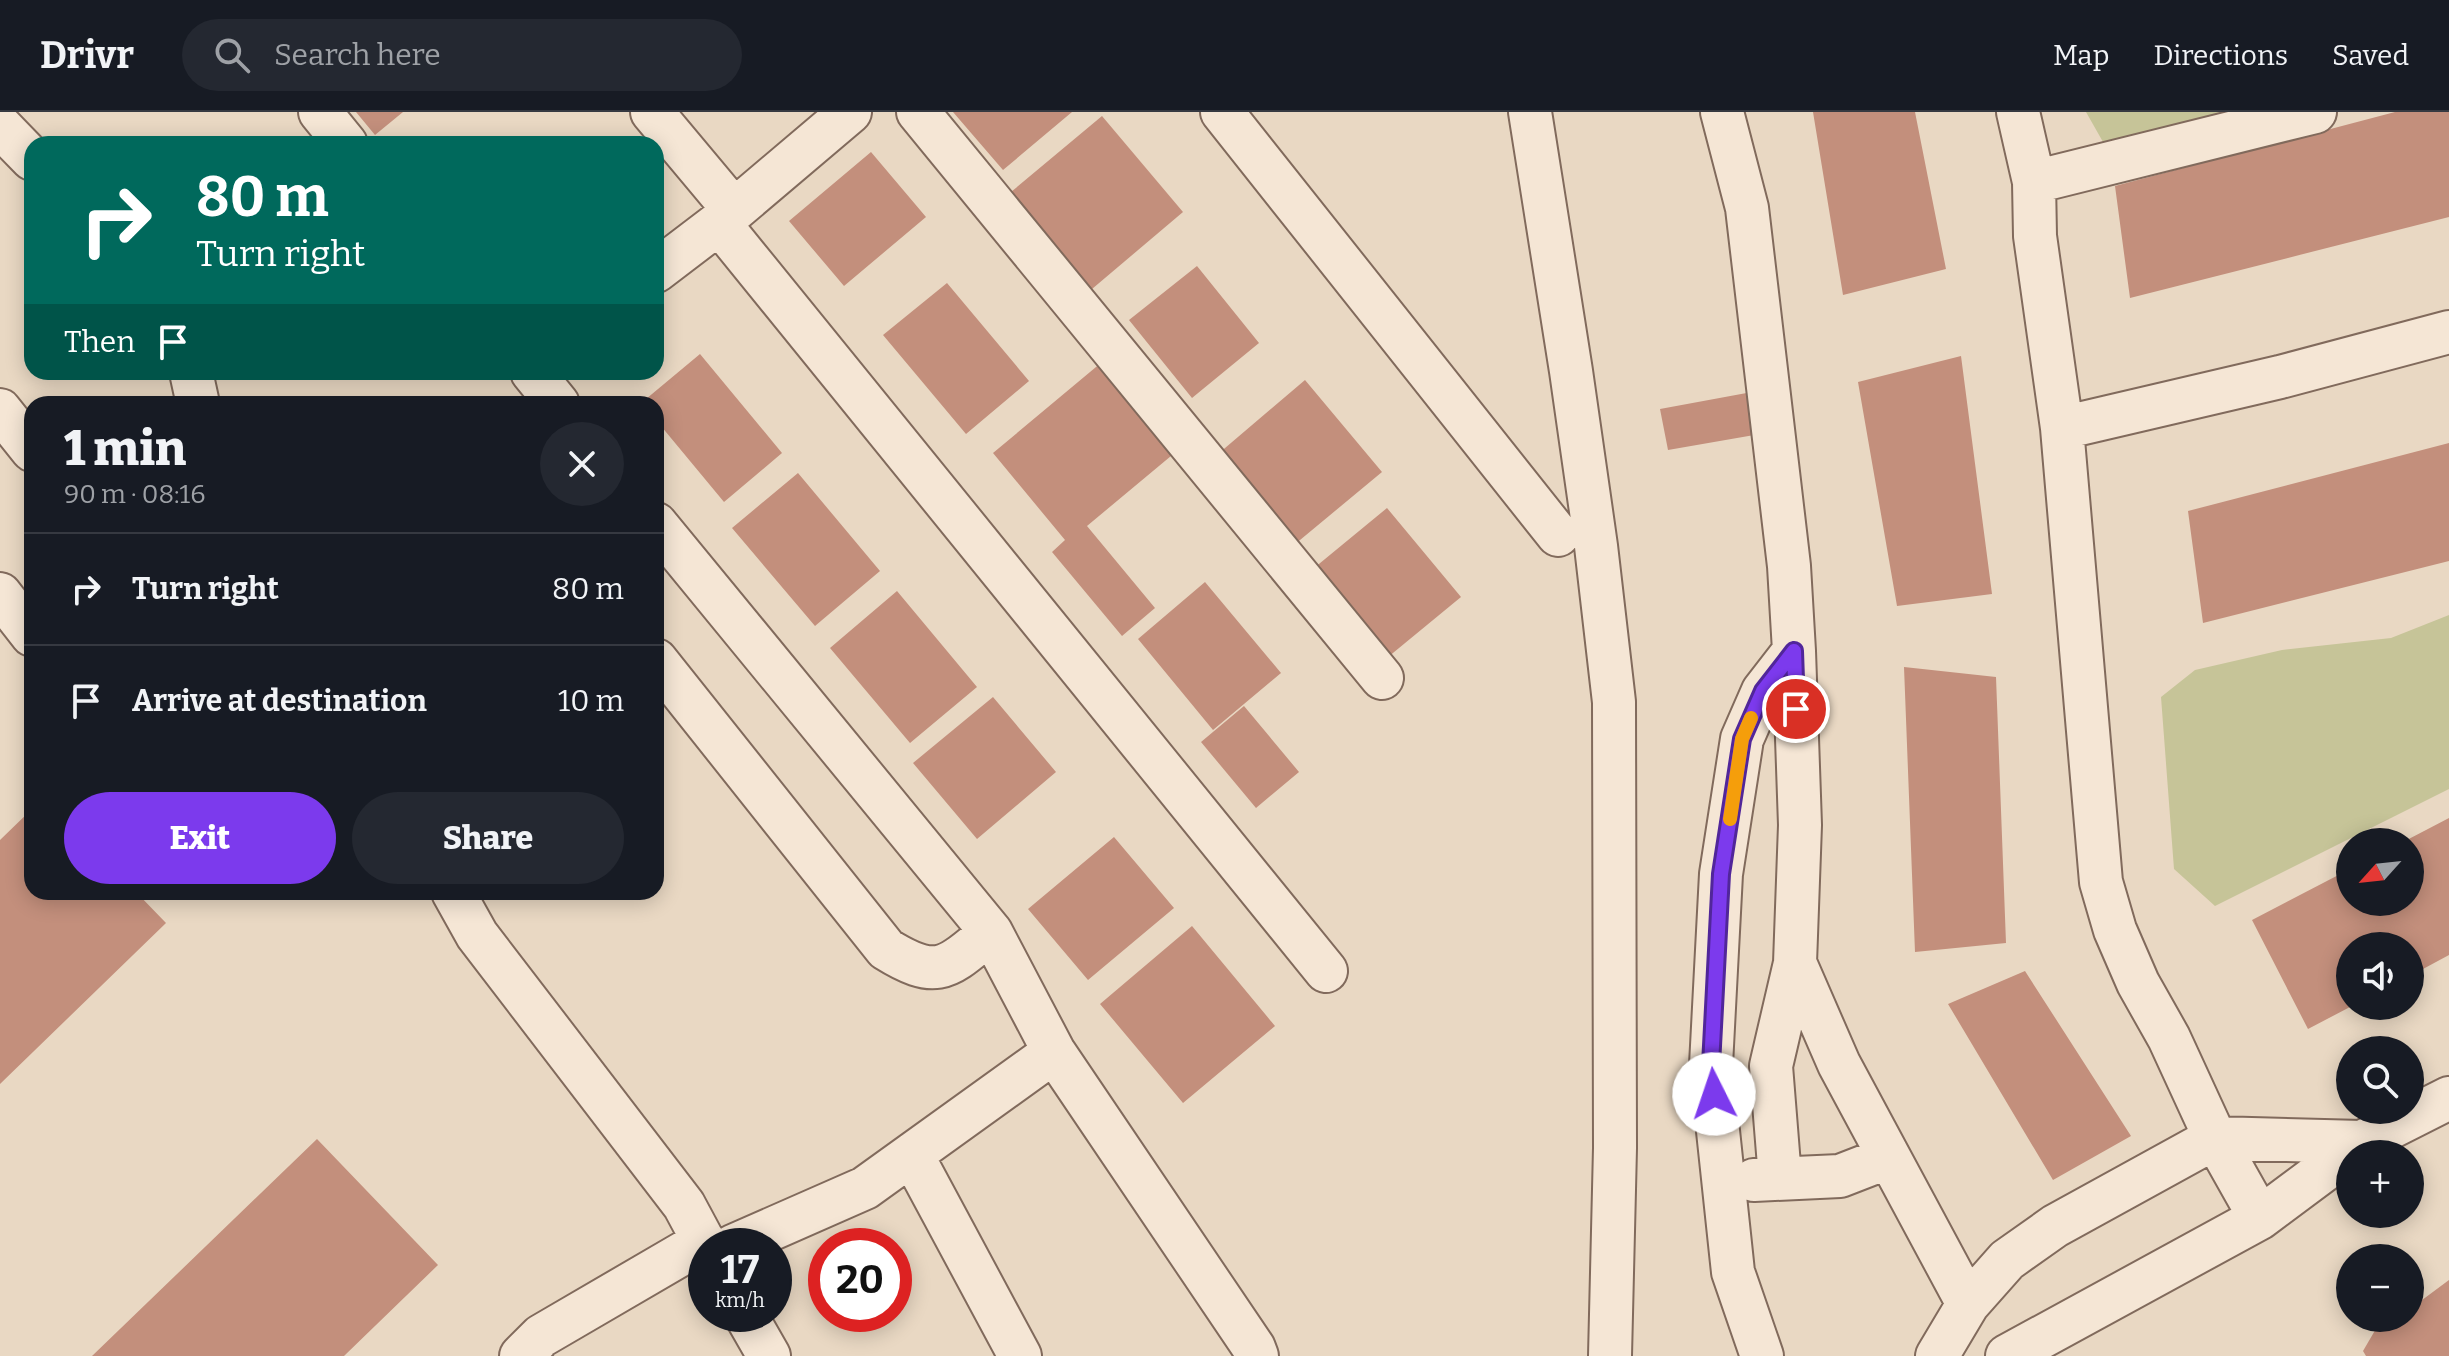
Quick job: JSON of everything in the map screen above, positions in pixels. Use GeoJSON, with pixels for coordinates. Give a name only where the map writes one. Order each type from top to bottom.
{"type":"FeatureCollection","features":[{"type":"Feature","properties":{"kind":"street"},"geometry":{"type":"LineString","coordinates":[[320,112],[340,136]]}},
{"type":"Feature","properties":{"kind":"street"},"geometry":{"type":"LineString","coordinates":[[652,112],[726,217],[1326,971]]}},
{"type":"Feature","properties":{"kind":"street"},"geometry":{"type":"LineString","coordinates":[[664,265],[726,217],[850,112]]}},
{"type":"Feature","properties":{"kind":"street"},"geometry":{"type":"LineString","coordinates":[[918,112],[1382,678]]}},
{"type":"Feature","properties":{"kind":"street"},"geometry":{"type":"LineString","coordinates":[[1222,112],[1558,535]]}},
{"type":"Feature","properties":{"kind":"street"},"geometry":{"type":"LineString","coordinates":[[1530,112],[1573,385],[1614,702],[1615,1148],[1610,1356]]}},
{"type":"Feature","properties":{"kind":"street"},"geometry":{"type":"LineString","coordinates":[[1722,112],[1747,208],[1789,566],[1794,651],[1800,825],[1795,963],[1771,1066],[1780,1178]]}},
{"type":"Feature","properties":{"kind":"street"},"geometry":{"type":"LineString","coordinates":[[2018,112],[2034,182],[2035,236],[2062,428],[2101,882],[2115,930],[2138,983],[2169,1038],[2215,1138],[2260,1218]]}},
{"type":"Feature","properties":{"kind":"street"},"geometry":{"type":"LineString","coordinates":[[2034,182],[2315,112]]}},
{"type":"Feature","properties":{"kind":"street"},"geometry":{"type":"LineString","coordinates":[[0,126],[24,151]]}},
{"type":"Feature","properties":{"kind":"street"},"geometry":{"type":"LineString","coordinates":[[2062,428],[2280,377],[2449,332]]}},
{"type":"Feature","properties":{"kind":"street"},"geometry":{"type":"LineString","coordinates":[[538,380],[552,396]]}},
{"type":"Feature","properties":{"kind":"street"},"geometry":{"type":"LineString","coordinates":[[0,410],[24,440]]}},
{"type":"Feature","properties":{"kind":"street"},"geometry":{"type":"LineString","coordinates":[[664,534],[991,932],[1054,1052],[1257,1356]]}},
{"type":"Feature","properties":{"kind":"street"},"geometry":{"type":"LineString","coordinates":[[0,594],[24,625]]}},
{"type":"Feature","properties":{"kind":"street"},"geometry":{"type":"LineString","coordinates":[[1762,1356],[1733,1272],[1711,1065],[1721,874],[1742,739],[1763,691],[1794,651]]}},
{"type":"Feature","properties":{"kind":"street"},"geometry":{"type":"LineString","coordinates":[[664,670],[886,949],[908,962],[934,969],[956,960],[991,932]]}},
{"type":"Feature","properties":{"kind":"street"},"geometry":{"type":"LineString","coordinates":[[457,900],[477,935],[702,1228]]}},
{"type":"Feature","properties":{"kind":"street"},"geometry":{"type":"LineString","coordinates":[[1795,963],[1839,1064],[1968,1304]]}},
{"type":"Feature","properties":{"kind":"street"},"geometry":{"type":"LineString","coordinates":[[757,1228],[865,1188],[1054,1052]]}},
{"type":"Feature","properties":{"kind":"street"},"geometry":{"type":"LineString","coordinates":[[2366,1140],[2449,1098]]}},
{"type":"Feature","properties":{"kind":"street"},"geometry":{"type":"LineString","coordinates":[[1937,1356],[1968,1304],[2007,1260],[2051,1229],[2215,1138],[2336,1141]]}},
{"type":"Feature","properties":{"kind":"street"},"geometry":{"type":"LineString","coordinates":[[912,1155],[1020,1356]]}},
{"type":"Feature","properties":{"kind":"street"},"geometry":{"type":"LineString","coordinates":[[1724,1182],[1840,1176],[1889,1157]]}},
{"type":"Feature","properties":{"kind":"street"},"geometry":{"type":"LineString","coordinates":[[2007,1356],[2260,1218],[2336,1161]]}},
{"type":"Feature","properties":{"kind":"street"},"geometry":{"type":"LineString","coordinates":[[521,1356],[541,1336],[688,1258]]}},
{"type":"Feature","properties":{"kind":"street"},"geometry":{"type":"LineString","coordinates":[[755,1332],[769,1356]]}},
{"type":"Feature","properties":{"kind":"shaded area"},"geometry":{"type":"Polygon","coordinates":[[[2086,112],[2281,112],[2107,149],[2086,112]]]}},
{"type":"Feature","properties":{"kind":"shaded area"},"geometry":{"type":"Polygon","coordinates":[[[2449,615],[2449,789],[2371,828],[2336,828],[2336,846],[2215,906],[2174,869],[2161,697],[2195,670],[2282,650],[2391,638],[2449,615]]]}},
{"type":"Feature","properties":{"kind":"building"},"geometry":{"type":"Polygon","coordinates":[[[356,112],[403,112],[375,135],[356,112]]]}},
{"type":"Feature","properties":{"kind":"building"},"geometry":{"type":"Polygon","coordinates":[[[953,112],[1072,112],[1003,170],[953,112]]]}},
{"type":"Feature","properties":{"kind":"building"},"geometry":{"type":"Polygon","coordinates":[[[1813,112],[1915,112],[1946,269],[1843,295],[1813,112]]]}},
{"type":"Feature","properties":{"kind":"building"},"geometry":{"type":"Polygon","coordinates":[[[2395,112],[2449,112],[2449,217],[2130,298],[2115,186],[2395,112]]]}},
{"type":"Feature","properties":{"kind":"building"},"geometry":{"type":"Polygon","coordinates":[[[1102,116],[1183,212],[1092,289],[1011,192],[1102,116]]]}},
{"type":"Feature","properties":{"kind":"building"},"geometry":{"type":"Polygon","coordinates":[[[871,152],[926,217],[844,286],[789,221],[871,152]]]}},
{"type":"Feature","properties":{"kind":"building"},"geometry":{"type":"Polygon","coordinates":[[[1197,266],[1259,343],[1192,398],[1129,320],[1197,266]]]}},
{"type":"Feature","properties":{"kind":"building"},"geometry":{"type":"Polygon","coordinates":[[[947,283],[1029,381],[966,434],[883,335],[947,283]]]}},
{"type":"Feature","properties":{"kind":"building"},"geometry":{"type":"Polygon","coordinates":[[[700,354],[782,453],[724,502],[664,430],[664,396],[650,396],[700,354]]]}},
{"type":"Feature","properties":{"kind":"building"},"geometry":{"type":"Polygon","coordinates":[[[1961,356],[1992,594],[1897,606],[1858,382],[1961,356]]]}},
{"type":"Feature","properties":{"kind":"building"},"geometry":{"type":"Polygon","coordinates":[[[1102,362],[1177,451],[1087,526],[1155,608],[1122,636],[1052,552],[1065,540],[993,453],[1102,362]]]}},
{"type":"Feature","properties":{"kind":"building"},"geometry":{"type":"Polygon","coordinates":[[[1305,380],[1382,472],[1294,545],[1218,454],[1305,380]]]}},
{"type":"Feature","properties":{"kind":"building"},"geometry":{"type":"Polygon","coordinates":[[[1752,392],[1760,434],[1668,450],[1660,409],[1752,392]]]}},
{"type":"Feature","properties":{"kind":"building"},"geometry":{"type":"Polygon","coordinates":[[[2449,443],[2449,561],[2203,623],[2188,511],[2449,443]]]}},
{"type":"Feature","properties":{"kind":"building"},"geometry":{"type":"Polygon","coordinates":[[[798,473],[880,571],[815,626],[732,528],[798,473]]]}},
{"type":"Feature","properties":{"kind":"building"},"geometry":{"type":"Polygon","coordinates":[[[1387,508],[1461,597],[1382,662],[1308,573],[1387,508]]]}},
{"type":"Feature","properties":{"kind":"building"},"geometry":{"type":"Polygon","coordinates":[[[1205,582],[1281,673],[1213,730],[1138,639],[1205,582]]]}},
{"type":"Feature","properties":{"kind":"building"},"geometry":{"type":"Polygon","coordinates":[[[897,591],[977,687],[910,743],[830,648],[897,591]]]}},
{"type":"Feature","properties":{"kind":"building"},"geometry":{"type":"Polygon","coordinates":[[[1904,667],[1996,677],[2006,943],[1915,952],[1904,667]]]}},
{"type":"Feature","properties":{"kind":"building"},"geometry":{"type":"Polygon","coordinates":[[[993,697],[1056,772],[977,839],[913,763],[993,697]]]}},
{"type":"Feature","properties":{"kind":"building"},"geometry":{"type":"Polygon","coordinates":[[[1244,706],[1299,772],[1256,808],[1201,742],[1244,706]]]}},
{"type":"Feature","properties":{"kind":"building"},"geometry":{"type":"Polygon","coordinates":[[[24,817],[24,900],[144,900],[166,923],[0,1084],[0,840],[24,817]]]}},
{"type":"Feature","properties":{"kind":"building"},"geometry":{"type":"Polygon","coordinates":[[[2449,818],[2449,955],[2424,968],[2424,932],[2336,932],[2336,1014],[2308,1029],[2252,920],[2336,876],[2336,916],[2424,916],[2424,831],[2449,818]]]}},
{"type":"Feature","properties":{"kind":"building"},"geometry":{"type":"Polygon","coordinates":[[[1114,837],[1174,908],[1088,980],[1028,909],[1114,837]]]}},
{"type":"Feature","properties":{"kind":"building"},"geometry":{"type":"Polygon","coordinates":[[[1192,926],[1275,1026],[1183,1103],[1100,1004],[1192,926]]]}},
{"type":"Feature","properties":{"kind":"building"},"geometry":{"type":"Polygon","coordinates":[[[2025,971],[2131,1136],[2053,1180],[1948,1004],[2025,971]]]}},
{"type":"Feature","properties":{"kind":"building"},"geometry":{"type":"Polygon","coordinates":[[[317,1139],[438,1265],[344,1356],[92,1356],[317,1139]]]}},
{"type":"Feature","properties":{"kind":"building"},"geometry":{"type":"Polygon","coordinates":[[[2449,1280],[2449,1356],[2366,1356],[2363,1351],[2374,1332],[2424,1332],[2424,1299],[2449,1280]]]}},
{"type":"Feature","properties":{"kind":"slow traffic"},"geometry":{"type":"LineString","coordinates":[[1730,819],[1742,739],[1751,718]]}},
{"type":"Feature","properties":{"kind":"route"},"geometry":{"type":"LineString","coordinates":[[1714,1094],[1711,1065],[1721,874],[1742,739],[1763,691],[1794,651],[1796,709]]}}]}
